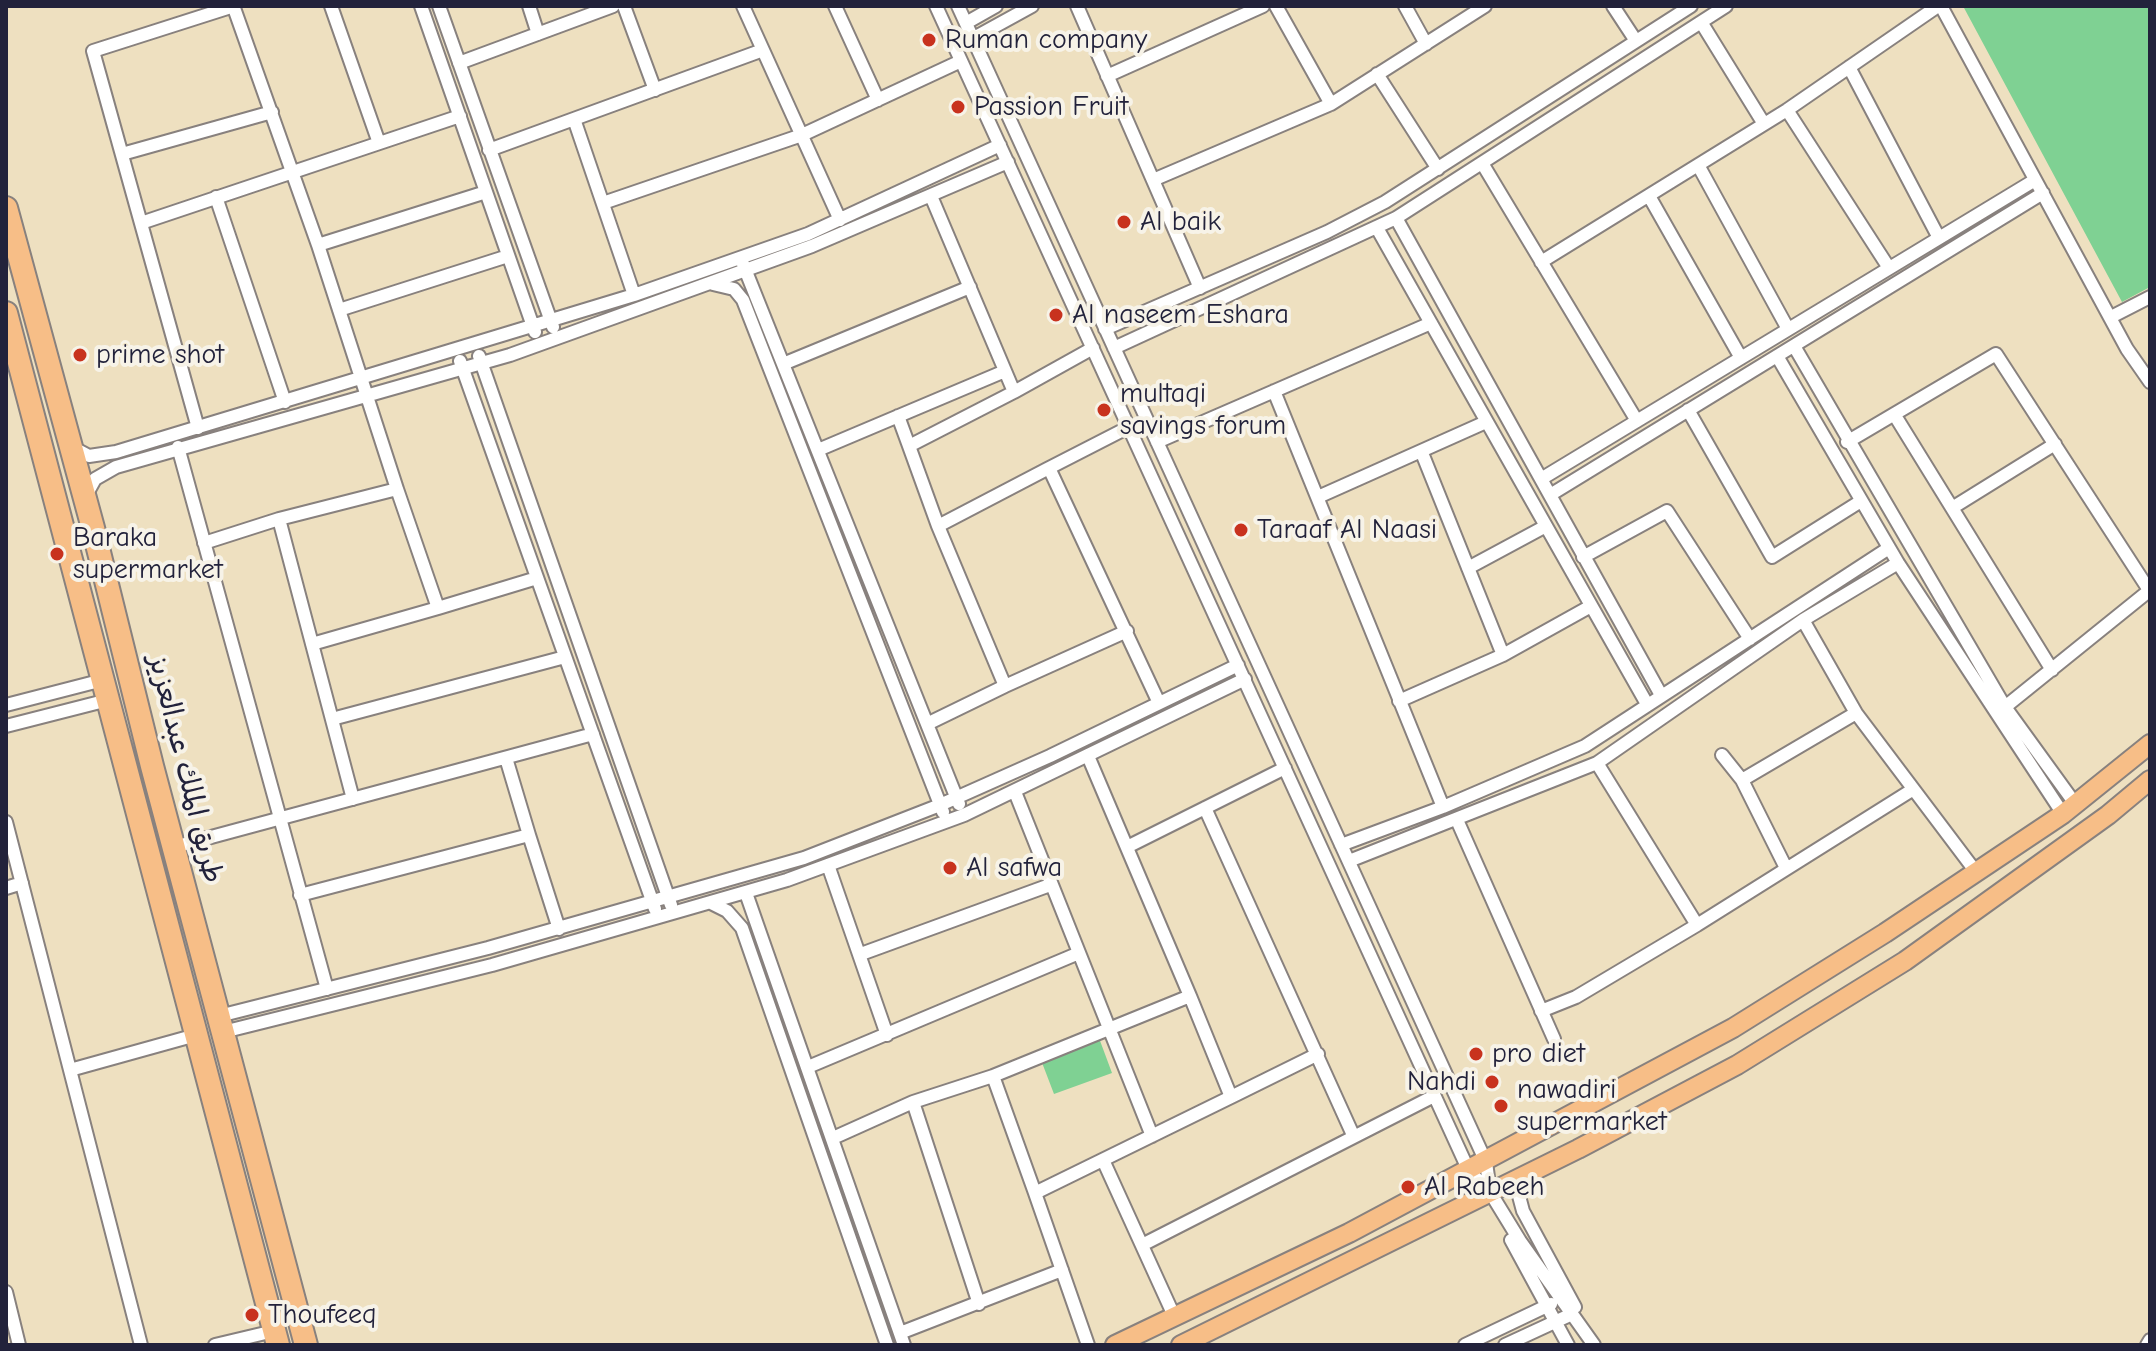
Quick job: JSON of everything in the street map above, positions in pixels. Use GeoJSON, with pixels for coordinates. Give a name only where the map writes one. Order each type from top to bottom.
{"type":"FeatureCollection","features":[{"type":"Feature","properties":{"kind":"highway","name":"طريق الملك عبدالعزيز"},"geometry":{"type":"LineString","coordinates":[[6,208],[85,497],[306,1345]]}},
{"type":"Feature","properties":{"kind":"highway","name":"طريق الملك عبدالعزيز"},"geometry":{"type":"LineString","coordinates":[[7,318],[276,1338]]}},
{"type":"Feature","properties":{"kind":"main road"},"geometry":{"type":"LineString","coordinates":[[1115,1345],[1469,1171],[1733,1028],[2070,809],[2150,744]]}},
{"type":"Feature","properties":{"kind":"main road"},"geometry":{"type":"LineString","coordinates":[[1181,1345],[1515,1181],[1737,1065],[1905,961],[2108,815],[2150,780]]}},
{"type":"Feature","properties":{"kind":"street"},"geometry":{"type":"LineString","coordinates":[[331,6],[379,143]]}},
{"type":"Feature","properties":{"kind":"street"},"geometry":{"type":"LineString","coordinates":[[421,6],[539,344]]}},
{"type":"Feature","properties":{"kind":"street"},"geometry":{"type":"LineString","coordinates":[[439,6],[557,338]]}},
{"type":"Feature","properties":{"kind":"street"},"geometry":{"type":"LineString","coordinates":[[529,6],[538,34]]}},
{"type":"Feature","properties":{"kind":"street"},"geometry":{"type":"LineString","coordinates":[[459,63],[613,6]]}},
{"type":"Feature","properties":{"kind":"street"},"geometry":{"type":"LineString","coordinates":[[624,6],[655,90]]}},
{"type":"Feature","properties":{"kind":"street"},"geometry":{"type":"LineString","coordinates":[[743,6],[840,220]]}},
{"type":"Feature","properties":{"kind":"street"},"geometry":{"type":"LineString","coordinates":[[835,6],[878,100]]}},
{"type":"Feature","properties":{"kind":"street"},"geometry":{"type":"LineString","coordinates":[[936,6],[1469,1171],[1490,1192],[1595,1345]]}},
{"type":"Feature","properties":{"kind":"street"},"geometry":{"type":"LineString","coordinates":[[958,6],[1486,1162],[1490,1192]]}},
{"type":"Feature","properties":{"kind":"street"},"geometry":{"type":"LineString","coordinates":[[966,23],[996,6]]}},
{"type":"Feature","properties":{"kind":"street"},"geometry":{"type":"LineString","coordinates":[[972,39],[1032,6]]}},
{"type":"Feature","properties":{"kind":"street"},"geometry":{"type":"LineString","coordinates":[[1077,6],[1200,288]]}},
{"type":"Feature","properties":{"kind":"street"},"geometry":{"type":"LineString","coordinates":[[1107,76],[1263,6]]}},
{"type":"Feature","properties":{"kind":"street"},"geometry":{"type":"LineString","coordinates":[[1276,6],[1331,104]]}},
{"type":"Feature","properties":{"kind":"street"},"geometry":{"type":"LineString","coordinates":[[1405,6],[1426,44]]}},
{"type":"Feature","properties":{"kind":"street"},"geometry":{"type":"LineString","coordinates":[[1153,180],[1331,104],[1485,6]]}},
{"type":"Feature","properties":{"kind":"street"},"geometry":{"type":"LineString","coordinates":[[1613,6],[1636,41]]}},
{"type":"Feature","properties":{"kind":"street"},"geometry":{"type":"LineString","coordinates":[[1105,329],[1327,232],[1438,169],[1691,6]]}},
{"type":"Feature","properties":{"kind":"street"},"geometry":{"type":"LineString","coordinates":[[1114,348],[1396,218],[1726,6]]}},
{"type":"Feature","properties":{"kind":"street"},"geometry":{"type":"LineString","coordinates":[[1541,262],[1787,110],[1940,6],[2150,382]]}},
{"type":"Feature","properties":{"kind":"street"},"geometry":{"type":"LineString","coordinates":[[198,428],[93,51],[234,7],[318,245],[438,608]]}},
{"type":"Feature","properties":{"kind":"street"},"geometry":{"type":"LineString","coordinates":[[1701,22],[1764,124]]}},
{"type":"Feature","properties":{"kind":"street"},"geometry":{"type":"LineString","coordinates":[[489,150],[763,50]]}},
{"type":"Feature","properties":{"kind":"street"},"geometry":{"type":"LineString","coordinates":[[603,203],[802,135],[961,61]]}},
{"type":"Feature","properties":{"kind":"street"},"geometry":{"type":"LineString","coordinates":[[1849,67],[1939,238]]}},
{"type":"Feature","properties":{"kind":"street"},"geometry":{"type":"LineString","coordinates":[[1377,74],[1438,169]]}},
{"type":"Feature","properties":{"kind":"street"},"geometry":{"type":"LineString","coordinates":[[1787,110],[1889,268]]}},
{"type":"Feature","properties":{"kind":"street"},"geometry":{"type":"LineString","coordinates":[[122,154],[272,112]]}},
{"type":"Feature","properties":{"kind":"street"},"geometry":{"type":"LineString","coordinates":[[141,223],[460,116]]}},
{"type":"Feature","properties":{"kind":"street"},"geometry":{"type":"LineString","coordinates":[[574,119],[634,295]]}},
{"type":"Feature","properties":{"kind":"street"},"geometry":{"type":"LineString","coordinates":[[85,497],[95,479],[111,469],[178,447],[463,369],[710,283],[744,264],[1000,145]]}},
{"type":"Feature","properties":{"kind":"street"},"geometry":{"type":"LineString","coordinates":[[71,447],[89,456],[107,454],[744,264],[931,196],[1008,162]]}},
{"type":"Feature","properties":{"kind":"street"},"geometry":{"type":"LineString","coordinates":[[1482,163],[1637,421]]}},
{"type":"Feature","properties":{"kind":"street"},"geometry":{"type":"LineString","coordinates":[[1698,165],[1788,329]]}},
{"type":"Feature","properties":{"kind":"street"},"geometry":{"type":"LineString","coordinates":[[1541,479],[2035,180]]}},
{"type":"Feature","properties":{"kind":"street"},"geometry":{"type":"LineString","coordinates":[[318,245],[486,192]]}},
{"type":"Feature","properties":{"kind":"street"},"geometry":{"type":"LineString","coordinates":[[1550,495],[2043,193]]}},
{"type":"Feature","properties":{"kind":"street"},"geometry":{"type":"LineString","coordinates":[[931,196],[1014,392]]}},
{"type":"Feature","properties":{"kind":"street"},"geometry":{"type":"LineString","coordinates":[[1649,196],[1741,358]]}},
{"type":"Feature","properties":{"kind":"street"},"geometry":{"type":"LineString","coordinates":[[216,197],[285,402]]}},
{"type":"Feature","properties":{"kind":"street"},"geometry":{"type":"LineString","coordinates":[[1396,218],[1661,695]]}},
{"type":"Feature","properties":{"kind":"street"},"geometry":{"type":"LineString","coordinates":[[1377,228],[1647,704]]}},
{"type":"Feature","properties":{"kind":"street"},"geometry":{"type":"LineString","coordinates":[[339,310],[508,256]]}},
{"type":"Feature","properties":{"kind":"street"},"geometry":{"type":"LineString","coordinates":[[744,264],[964,815]]}},
{"type":"Feature","properties":{"kind":"street"},"geometry":{"type":"LineString","coordinates":[[710,283],[734,289],[743,300],[947,821]]}},
{"type":"Feature","properties":{"kind":"street"},"geometry":{"type":"LineString","coordinates":[[783,364],[970,287]]}},
{"type":"Feature","properties":{"kind":"street"},"geometry":{"type":"LineString","coordinates":[[2111,317],[2150,297]]}},
{"type":"Feature","properties":{"kind":"street"},"geometry":{"type":"LineString","coordinates":[[1157,442],[1431,323]]}},
{"type":"Feature","properties":{"kind":"street"},"geometry":{"type":"LineString","coordinates":[[475,345],[674,913]]}},
{"type":"Feature","properties":{"kind":"street"},"geometry":{"type":"LineString","coordinates":[[1794,346],[1847,442],[2005,707],[2070,809]]}},
{"type":"Feature","properties":{"kind":"street"},"geometry":{"type":"LineString","coordinates":[[909,446],[1093,348]]}},
{"type":"Feature","properties":{"kind":"street"},"geometry":{"type":"LineString","coordinates":[[457,351],[658,918]]}},
{"type":"Feature","properties":{"kind":"street"},"geometry":{"type":"LineString","coordinates":[[1847,442],[1996,354],[2150,590],[2005,707]]}},
{"type":"Feature","properties":{"kind":"street"},"geometry":{"type":"LineString","coordinates":[[1777,356],[1898,563],[2070,809]]}},
{"type":"Feature","properties":{"kind":"street"},"geometry":{"type":"LineString","coordinates":[[818,450],[1005,371]]}},
{"type":"Feature","properties":{"kind":"street"},"geometry":{"type":"LineString","coordinates":[[1274,391],[1443,807]]}},
{"type":"Feature","properties":{"kind":"street"},"geometry":{"type":"LineString","coordinates":[[1688,410],[1772,557],[1861,501]]}},
{"type":"Feature","properties":{"kind":"street"},"geometry":{"type":"LineString","coordinates":[[1894,414],[2052,670]]}},
{"type":"Feature","properties":{"kind":"street"},"geometry":{"type":"LineString","coordinates":[[898,416],[938,526],[1005,686]]}},
{"type":"Feature","properties":{"kind":"street"},"geometry":{"type":"LineString","coordinates":[[1318,497],[1486,422]]}},
{"type":"Feature","properties":{"kind":"street"},"geometry":{"type":"LineString","coordinates":[[938,526],[1129,427]]}},
{"type":"Feature","properties":{"kind":"street"},"geometry":{"type":"LineString","coordinates":[[1952,508],[2055,444]]}},
{"type":"Feature","properties":{"kind":"street"},"geometry":{"type":"LineString","coordinates":[[178,447],[327,989]]}},
{"type":"Feature","properties":{"kind":"street"},"geometry":{"type":"LineString","coordinates":[[1422,453],[1503,655]]}},
{"type":"Feature","properties":{"kind":"street"},"geometry":{"type":"LineString","coordinates":[[107,454],[111,469]]}},
{"type":"Feature","properties":{"kind":"street"},"geometry":{"type":"LineString","coordinates":[[1049,468],[1159,703]]}},
{"type":"Feature","properties":{"kind":"street"},"geometry":{"type":"LineString","coordinates":[[204,543],[279,519],[397,489]]}},
{"type":"Feature","properties":{"kind":"street"},"geometry":{"type":"LineString","coordinates":[[1583,557],[1667,511],[1750,639]]}},
{"type":"Feature","properties":{"kind":"street"},"geometry":{"type":"LineString","coordinates":[[279,519],[353,799]]}},
{"type":"Feature","properties":{"kind":"street"},"geometry":{"type":"LineString","coordinates":[[1468,568],[1546,526]]}},
{"type":"Feature","properties":{"kind":"street"},"geometry":{"type":"LineString","coordinates":[[1341,845],[1443,807],[1585,746],[1889,548]]}},
{"type":"Feature","properties":{"kind":"street"},"geometry":{"type":"LineString","coordinates":[[1349,861],[1597,763],[1803,620],[1898,563]]}},
{"type":"Feature","properties":{"kind":"street"},"geometry":{"type":"LineString","coordinates":[[312,644],[537,578]]}},
{"type":"Feature","properties":{"kind":"street"},"geometry":{"type":"LineString","coordinates":[[1399,701],[1503,655],[1591,606]]}},
{"type":"Feature","properties":{"kind":"street"},"geometry":{"type":"LineString","coordinates":[[1803,620],[1856,713],[1976,872]]}},
{"type":"Feature","properties":{"kind":"street"},"geometry":{"type":"LineString","coordinates":[[929,723],[1127,631]]}},
{"type":"Feature","properties":{"kind":"street"},"geometry":{"type":"LineString","coordinates":[[332,719],[565,657]]}},
{"type":"Feature","properties":{"kind":"street"},"geometry":{"type":"LineString","coordinates":[[221,1024],[327,989],[559,929],[804,858],[940,805],[1238,665]]}},
{"type":"Feature","properties":{"kind":"street"},"geometry":{"type":"LineString","coordinates":[[221,1024],[492,965],[746,893],[964,815],[1245,679]]}},
{"type":"Feature","properties":{"kind":"street"},"geometry":{"type":"LineString","coordinates":[[6,705],[106,690]]}},
{"type":"Feature","properties":{"kind":"street"},"geometry":{"type":"LineString","coordinates":[[6,726],[106,690]]}},
{"type":"Feature","properties":{"kind":"street"},"geometry":{"type":"LineString","coordinates":[[1742,780],[1856,713]]}},
{"type":"Feature","properties":{"kind":"street"},"geometry":{"type":"LineString","coordinates":[[174,847],[593,734]]}},
{"type":"Feature","properties":{"kind":"street"},"geometry":{"type":"LineString","coordinates":[[1722,755],[1742,780],[1786,868]]}},
{"type":"Feature","properties":{"kind":"street"},"geometry":{"type":"LineString","coordinates":[[1088,756],[1231,1097]]}},
{"type":"Feature","properties":{"kind":"street"},"geometry":{"type":"LineString","coordinates":[[506,758],[559,929]]}},
{"type":"Feature","properties":{"kind":"street"},"geometry":{"type":"LineString","coordinates":[[1597,763],[1697,925]]}},
{"type":"Feature","properties":{"kind":"street"},"geometry":{"type":"LineString","coordinates":[[1127,847],[1285,768]]}},
{"type":"Feature","properties":{"kind":"street"},"geometry":{"type":"LineString","coordinates":[[1541,1011],[1576,997],[1697,925],[1912,790]]}},
{"type":"Feature","properties":{"kind":"street"},"geometry":{"type":"LineString","coordinates":[[1015,792],[1152,1136]]}},
{"type":"Feature","properties":{"kind":"street"},"geometry":{"type":"LineString","coordinates":[[1205,808],[1353,1135]]}},
{"type":"Feature","properties":{"kind":"street"},"geometry":{"type":"LineString","coordinates":[[1457,820],[1554,1039]]}},
{"type":"Feature","properties":{"kind":"street"},"geometry":{"type":"LineString","coordinates":[[6,822],[141,1345]]}},
{"type":"Feature","properties":{"kind":"street"},"geometry":{"type":"LineString","coordinates":[[300,895],[529,835]]}},
{"type":"Feature","properties":{"kind":"street"},"geometry":{"type":"LineString","coordinates":[[828,865],[887,1035]]}},
{"type":"Feature","properties":{"kind":"street"},"geometry":{"type":"LineString","coordinates":[[6,888],[22,883]]}},
{"type":"Feature","properties":{"kind":"street"},"geometry":{"type":"LineString","coordinates":[[861,954],[1050,885]]}},
{"type":"Feature","properties":{"kind":"street"},"geometry":{"type":"LineString","coordinates":[[746,893],[902,1339],[1062,1270]]}},
{"type":"Feature","properties":{"kind":"street"},"geometry":{"type":"LineString","coordinates":[[711,903],[727,911],[742,928],[887,1345]]}},
{"type":"Feature","properties":{"kind":"street"},"geometry":{"type":"LineString","coordinates":[[808,1067],[1079,953]]}},
{"type":"Feature","properties":{"kind":"street"},"geometry":{"type":"LineString","coordinates":[[833,1138],[913,1102],[993,1076],[1190,996]]}},
{"type":"Feature","properties":{"kind":"street"},"geometry":{"type":"LineString","coordinates":[[70,1070],[196,1035]]}},
{"type":"Feature","properties":{"kind":"street"},"geometry":{"type":"LineString","coordinates":[[1035,1193],[1318,1054]]}},
{"type":"Feature","properties":{"kind":"street"},"geometry":{"type":"LineString","coordinates":[[993,1076],[1088,1345]]}},
{"type":"Feature","properties":{"kind":"street"},"geometry":{"type":"LineString","coordinates":[[1142,1245],[1434,1096]]}},
{"type":"Feature","properties":{"kind":"street"},"geometry":{"type":"LineString","coordinates":[[913,1102],[979,1304]]}},
{"type":"Feature","properties":{"kind":"street"},"geometry":{"type":"LineString","coordinates":[[1103,1160],[1175,1318]]}},
{"type":"Feature","properties":{"kind":"street"},"geometry":{"type":"LineString","coordinates":[[1515,1181],[1523,1211],[1595,1345]]}},
{"type":"Feature","properties":{"kind":"street"},"geometry":{"type":"LineString","coordinates":[[1501,1223],[1568,1345]]}},
{"type":"Feature","properties":{"kind":"street"},"geometry":{"type":"LineString","coordinates":[[6,1292],[19,1345]]}},
{"type":"Feature","properties":{"kind":"street"},"geometry":{"type":"LineString","coordinates":[[1465,1345],[1561,1299]]}},
{"type":"Feature","properties":{"kind":"street"},"geometry":{"type":"LineString","coordinates":[[1505,1345],[1572,1314]]}},
{"type":"Feature","properties":{"kind":"street"},"geometry":{"type":"LineString","coordinates":[[215,1345],[276,1338]]}},
{"type":"Feature","properties":{"kind":"green space"},"geometry":{"type":"Polygon","coordinates":[[[1963,6],[2150,6],[2150,287],[2122,302],[1963,6]]]}},
{"type":"Feature","properties":{"kind":"green space"},"geometry":{"type":"Polygon","coordinates":[[[1099,1038],[1112,1073],[1054,1094],[1041,1060],[1099,1038]]]}},
{"type":"Feature","properties":{"kind":"place","name":"Ruman company"},"geometry":{"type":"Point","coordinates":[929,40]}},
{"type":"Feature","properties":{"kind":"place","name":"Passion Fruit"},"geometry":{"type":"Point","coordinates":[958,107]}},
{"type":"Feature","properties":{"kind":"place","name":"Al baik"},"geometry":{"type":"Point","coordinates":[1124,222]}},
{"type":"Feature","properties":{"kind":"place","name":"Al naseem Eshara"},"geometry":{"type":"Point","coordinates":[1056,315]}},
{"type":"Feature","properties":{"kind":"place","name":"prime shot"},"geometry":{"type":"Point","coordinates":[80,355]}},
{"type":"Feature","properties":{"kind":"place","name":"multaqi savings forum"},"geometry":{"type":"Point","coordinates":[1104,410]}},
{"type":"Feature","properties":{"kind":"place","name":"Taraaf Al Naasi"},"geometry":{"type":"Point","coordinates":[1241,530]}},
{"type":"Feature","properties":{"kind":"place","name":"Baraka supermarket"},"geometry":{"type":"Point","coordinates":[57,554]}},
{"type":"Feature","properties":{"kind":"place","name":"Al safwa"},"geometry":{"type":"Point","coordinates":[950,868]}},
{"type":"Feature","properties":{"kind":"place","name":"pro diet"},"geometry":{"type":"Point","coordinates":[1476,1054]}},
{"type":"Feature","properties":{"kind":"place","name":"Nahdi"},"geometry":{"type":"Point","coordinates":[1492,1082]}},
{"type":"Feature","properties":{"kind":"place","name":"nawadiri supermarket"},"geometry":{"type":"Point","coordinates":[1501,1106]}},
{"type":"Feature","properties":{"kind":"place","name":"Al Rabeeh"},"geometry":{"type":"Point","coordinates":[1408,1187]}},
{"type":"Feature","properties":{"kind":"place","name":"Thoufeeq"},"geometry":{"type":"Point","coordinates":[252,1315]}}]}
